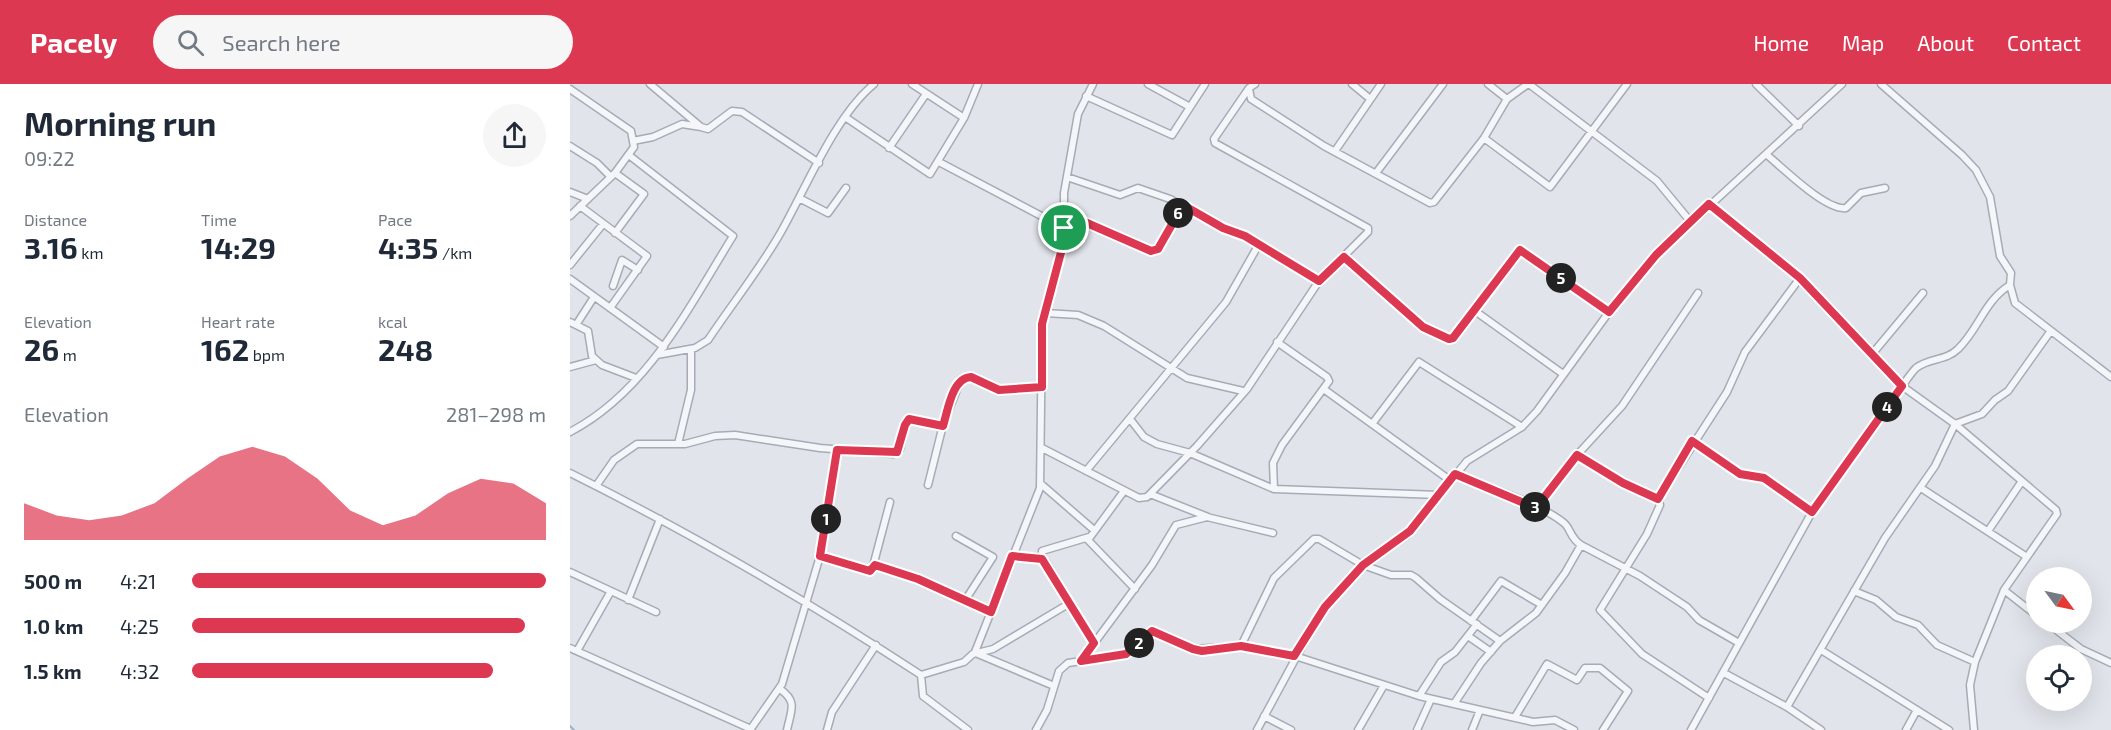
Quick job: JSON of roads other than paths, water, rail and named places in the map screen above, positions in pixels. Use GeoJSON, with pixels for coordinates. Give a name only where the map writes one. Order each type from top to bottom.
{"type":"FeatureCollection","features":[{"type":"Feature","properties":{"kind":"street"},"geometry":{"type":"LineString","coordinates":[[650,84],[701,127]]}},
{"type":"Feature","properties":{"kind":"street"},"geometry":{"type":"LineString","coordinates":[[657,355],[691,349],[708,340],[775,241],[845,117],[860,97],[874,84]]}},
{"type":"Feature","properties":{"kind":"street"},"geometry":{"type":"LineString","coordinates":[[912,84],[964,118]]}},
{"type":"Feature","properties":{"kind":"street"},"geometry":{"type":"LineString","coordinates":[[845,117],[926,173],[933,171],[939,162],[964,118],[978,84]]}},
{"type":"Feature","properties":{"kind":"street"},"geometry":{"type":"LineString","coordinates":[[975,654],[1041,484],[1042,324],[1061,252],[1067,177],[1078,114],[1093,84]]}},
{"type":"Feature","properties":{"kind":"street"},"geometry":{"type":"LineString","coordinates":[[1148,84],[1190,107]]}},
{"type":"Feature","properties":{"kind":"street"},"geometry":{"type":"LineString","coordinates":[[1086,96],[1168,135],[1174,133],[1205,84]]}},
{"type":"Feature","properties":{"kind":"street"},"geometry":{"type":"LineString","coordinates":[[1352,84],[1369,98]]}},
{"type":"Feature","properties":{"kind":"street"},"geometry":{"type":"LineString","coordinates":[[1335,151],[1369,98],[1381,84]]}},
{"type":"Feature","properties":{"kind":"street"},"geometry":{"type":"LineString","coordinates":[[1377,173],[1443,84]]}},
{"type":"Feature","properties":{"kind":"street"},"geometry":{"type":"LineString","coordinates":[[1488,84],[1507,99]]}},
{"type":"Feature","properties":{"kind":"street"},"geometry":{"type":"LineString","coordinates":[[1251,85],[1251,99],[1424,202],[1434,202],[1484,138],[1507,99],[1528,84],[1592,130],[1664,188],[1690,222]]}},
{"type":"Feature","properties":{"kind":"street"},"geometry":{"type":"LineString","coordinates":[[1755,84],[1799,126]]}},
{"type":"Feature","properties":{"kind":"street"},"geometry":{"type":"LineString","coordinates":[[1257,730],[1294,656],[1320,613],[1363,565],[1407,535],[1467,461],[1522,427],[1609,312],[1656,255],[1709,204],[1799,126],[1842,84]]}},
{"type":"Feature","properties":{"kind":"street"},"geometry":{"type":"LineString","coordinates":[[1881,84],[1976,170],[1990,197],[2000,256],[2011,273],[2010,285],[2015,303],[2111,377]]}},
{"type":"Feature","properties":{"kind":"street"},"geometry":{"type":"LineString","coordinates":[[1042,448],[1138,498],[1147,497],[1190,453],[1243,391],[1319,281],[1368,232],[1368,228],[1215,143],[1214,139],[1251,85]]}},
{"type":"Feature","properties":{"kind":"street"},"geometry":{"type":"LineString","coordinates":[[1484,138],[1550,188],[1623,85]]}},
{"type":"Feature","properties":{"kind":"street"},"geometry":{"type":"LineString","coordinates":[[570,89],[631,131],[633,141],[633,151],[630,156],[570,216]]}},
{"type":"Feature","properties":{"kind":"street"},"geometry":{"type":"LineString","coordinates":[[889,148],[926,94]]}},
{"type":"Feature","properties":{"kind":"street"},"geometry":{"type":"LineString","coordinates":[[633,141],[652,138],[682,124],[708,129],[732,111],[742,112],[819,163]]}},
{"type":"Feature","properties":{"kind":"street"},"geometry":{"type":"LineString","coordinates":[[570,146],[644,196],[615,233]]}},
{"type":"Feature","properties":{"kind":"street"},"geometry":{"type":"LineString","coordinates":[[1767,155],[1807,189],[1836,208],[1846,208],[1866,191],[1885,188]]}},
{"type":"Feature","properties":{"kind":"street"},"geometry":{"type":"LineString","coordinates":[[570,432],[602,414],[664,347],[733,236],[630,156]]}},
{"type":"Feature","properties":{"kind":"street"},"geometry":{"type":"LineString","coordinates":[[939,162],[1064,228]]}},
{"type":"Feature","properties":{"kind":"street"},"geometry":{"type":"LineString","coordinates":[[1067,177],[1120,195],[1143,188],[1183,205],[1259,244],[1319,281]]}},
{"type":"Feature","properties":{"kind":"street"},"geometry":{"type":"LineString","coordinates":[[799,198],[828,213],[846,188]]}},
{"type":"Feature","properties":{"kind":"street"},"geometry":{"type":"LineString","coordinates":[[570,192],[588,199]]}},
{"type":"Feature","properties":{"kind":"street"},"geometry":{"type":"LineString","coordinates":[[1709,204],[1800,278],[1902,386],[1955,423],[2054,506],[2056,514],[2004,590],[1975,662],[1970,685],[1974,730]]}},
{"type":"Feature","properties":{"kind":"street"},"geometry":{"type":"LineString","coordinates":[[1064,213],[1151,251],[1158,249],[1183,205]]}},
{"type":"Feature","properties":{"kind":"street"},"geometry":{"type":"LineString","coordinates":[[580,206],[646,253],[647,258],[610,308]]}},
{"type":"Feature","properties":{"kind":"street"},"geometry":{"type":"LineString","coordinates":[[570,266],[603,224]]}},
{"type":"Feature","properties":{"kind":"street"},"geometry":{"type":"LineString","coordinates":[[1086,471],[1230,296],[1259,244]]}},
{"type":"Feature","properties":{"kind":"street"},"geometry":{"type":"LineString","coordinates":[[1344,257],[1423,327],[1449,339],[1453,338],[1475,311],[1520,250],[1609,312]]}},
{"type":"Feature","properties":{"kind":"street"},"geometry":{"type":"LineString","coordinates":[[613,286],[622,260],[638,270]]}},
{"type":"Feature","properties":{"kind":"street"},"geometry":{"type":"LineString","coordinates":[[1658,499],[1692,441],[1727,392],[1745,352],[1800,278]]}},
{"type":"Feature","properties":{"kind":"street"},"geometry":{"type":"LineString","coordinates":[[570,279],[664,347]]}},
{"type":"Feature","properties":{"kind":"street"},"geometry":{"type":"LineString","coordinates":[[1691,730],[1812,512],[1902,386],[1917,368],[1951,356],[1959,349],[1987,305],[2010,285]]}},
{"type":"Feature","properties":{"kind":"street"},"geometry":{"type":"LineString","coordinates":[[1536,508],[1577,455],[1622,406],[1698,293]]}},
{"type":"Feature","properties":{"kind":"street"},"geometry":{"type":"LineString","coordinates":[[1873,353],[1923,293]]}},
{"type":"Feature","properties":{"kind":"street"},"geometry":{"type":"LineString","coordinates":[[594,297],[573,324],[588,331],[592,356],[596,360],[602,365],[636,378]]}},
{"type":"Feature","properties":{"kind":"street"},"geometry":{"type":"LineString","coordinates":[[1475,311],[1563,374]]}},
{"type":"Feature","properties":{"kind":"street"},"geometry":{"type":"LineString","coordinates":[[1045,313],[1072,313],[1104,326],[1187,378],[1243,391]]}},
{"type":"Feature","properties":{"kind":"street"},"geometry":{"type":"LineString","coordinates":[[1787,707],[1885,538],[1921,488],[1955,423],[1982,414],[2008,391],[2050,332]]}},
{"type":"Feature","properties":{"kind":"street"},"geometry":{"type":"LineString","coordinates":[[1274,489],[1273,463],[1282,446],[1329,385],[1327,377],[1277,342]]}},
{"type":"Feature","properties":{"kind":"street"},"geometry":{"type":"LineString","coordinates":[[678,444],[691,390],[691,349]]}},
{"type":"Feature","properties":{"kind":"street"},"geometry":{"type":"LineString","coordinates":[[570,367],[596,360]]}},
{"type":"Feature","properties":{"kind":"street"},"geometry":{"type":"LineString","coordinates":[[1372,424],[1419,362],[1522,427]]}},
{"type":"Feature","properties":{"kind":"street"},"geometry":{"type":"LineString","coordinates":[[928,486],[943,426],[957,383],[966,377],[971,377],[1002,391],[1042,387]]}},
{"type":"Feature","properties":{"kind":"street"},"geometry":{"type":"LineString","coordinates":[[1325,390],[1451,481]]}},
{"type":"Feature","properties":{"kind":"street"},"geometry":{"type":"LineString","coordinates":[[596,486],[614,460],[637,444],[678,444],[715,436],[735,435],[837,450],[893,454],[900,449],[905,425],[909,419],[943,426]]}},
{"type":"Feature","properties":{"kind":"street"},"geometry":{"type":"LineString","coordinates":[[1130,419],[1144,437],[1157,444],[1190,453],[1274,489],[1439,495]]}},
{"type":"Feature","properties":{"kind":"street"},"geometry":{"type":"LineString","coordinates":[[1692,441],[1740,474],[1764,478],[1812,512]]}},
{"type":"Feature","properties":{"kind":"street"},"geometry":{"type":"LineString","coordinates":[[610,591],[572,649],[750,730],[780,689],[820,556],[837,450]]}},
{"type":"Feature","properties":{"kind":"street"},"geometry":{"type":"LineString","coordinates":[[1577,455],[1623,483],[1658,499],[1660,505],[1649,530],[1600,612],[1642,654],[1709,698]]}},
{"type":"Feature","properties":{"kind":"street"},"geometry":{"type":"LineString","coordinates":[[570,473],[736,560],[807,601],[921,675]]}},
{"type":"Feature","properties":{"kind":"street"},"geometry":{"type":"LineString","coordinates":[[1455,474],[1536,508],[1564,523],[1573,539],[1581,545],[1626,569],[1687,607],[1699,620],[1739,643]]}},
{"type":"Feature","properties":{"kind":"street"},"geometry":{"type":"LineString","coordinates":[[1988,531],[2022,480]]}},
{"type":"Feature","properties":{"kind":"street"},"geometry":{"type":"LineString","coordinates":[[1041,484],[1094,530]]}},
{"type":"Feature","properties":{"kind":"street"},"geometry":{"type":"LineString","coordinates":[[1921,488],[2027,557]]}},
{"type":"Feature","properties":{"kind":"street"},"geometry":{"type":"LineString","coordinates":[[1124,491],[1089,537],[1089,543],[1136,589]]}},
{"type":"Feature","properties":{"kind":"street"},"geometry":{"type":"LineString","coordinates":[[1150,494],[1209,517],[1273,532]]}},
{"type":"Feature","properties":{"kind":"street"},"geometry":{"type":"LineString","coordinates":[[820,556],[870,571],[875,565],[890,502]]}},
{"type":"Feature","properties":{"kind":"street"},"geometry":{"type":"LineString","coordinates":[[1081,661],[1136,589],[1172,528],[1209,517]]}},
{"type":"Feature","properties":{"kind":"street"},"geometry":{"type":"LineString","coordinates":[[628,600],[660,519]]}},
{"type":"Feature","properties":{"kind":"street"},"geometry":{"type":"LineString","coordinates":[[956,536],[993,557],[966,599]]}},
{"type":"Feature","properties":{"kind":"street"},"geometry":{"type":"LineString","coordinates":[[1089,537],[1042,550],[1042,559],[1094,643]]}},
{"type":"Feature","properties":{"kind":"street"},"geometry":{"type":"LineString","coordinates":[[1241,646],[1274,578],[1314,539],[1324,540],[1363,565],[1391,574],[1411,575],[1440,599],[1500,641]]}},
{"type":"Feature","properties":{"kind":"street"},"geometry":{"type":"LineString","coordinates":[[1454,704],[1500,641],[1530,619],[1542,605],[1565,573],[1581,545]]}},
{"type":"Feature","properties":{"kind":"street"},"geometry":{"type":"LineString","coordinates":[[1012,556],[1042,559]]}},
{"type":"Feature","properties":{"kind":"street"},"geometry":{"type":"LineString","coordinates":[[875,565],[966,599],[991,612]]}},
{"type":"Feature","properties":{"kind":"street"},"geometry":{"type":"LineString","coordinates":[[570,572],[656,612]]}},
{"type":"Feature","properties":{"kind":"street"},"geometry":{"type":"LineString","coordinates":[[1419,696],[1441,662],[1455,652],[1468,636],[1474,622],[1501,581],[1542,605]]}},
{"type":"Feature","properties":{"kind":"street"},"geometry":{"type":"LineString","coordinates":[[2004,590],[2026,607]]}},
{"type":"Feature","properties":{"kind":"street"},"geometry":{"type":"LineString","coordinates":[[1854,591],[1876,600],[1896,617],[1918,625],[1937,645],[1975,662]]}},
{"type":"Feature","properties":{"kind":"street"},"geometry":{"type":"LineString","coordinates":[[921,675],[964,662],[975,654],[993,649],[1070,603]]}},
{"type":"Feature","properties":{"kind":"street"},"geometry":{"type":"LineString","coordinates":[[1036,730],[1063,666],[1126,654],[1152,631],[1185,647],[1202,651],[1241,646],[1294,656],[1383,687],[1540,722],[1561,721],[1574,730]]}},
{"type":"Feature","properties":{"kind":"street"},"geometry":{"type":"LineString","coordinates":[[2060,633],[2081,649],[2111,663]]}},
{"type":"Feature","properties":{"kind":"street"},"geometry":{"type":"LineString","coordinates":[[1468,636],[1491,652]]}},
{"type":"Feature","properties":{"kind":"street"},"geometry":{"type":"LineString","coordinates":[[827,730],[832,712],[876,645]]}},
{"type":"Feature","properties":{"kind":"street"},"geometry":{"type":"LineString","coordinates":[[1821,650],[1949,730]]}},
{"type":"Feature","properties":{"kind":"street"},"geometry":{"type":"LineString","coordinates":[[975,654],[1054,686]]}},
{"type":"Feature","properties":{"kind":"street"},"geometry":{"type":"LineString","coordinates":[[1515,717],[1547,664],[1577,680],[1585,668],[1598,668],[1628,691],[1603,730]]}},
{"type":"Feature","properties":{"kind":"street"},"geometry":{"type":"LineString","coordinates":[[1724,673],[1787,707],[1821,730]]}},
{"type":"Feature","properties":{"kind":"street"},"geometry":{"type":"LineString","coordinates":[[921,675],[923,696],[968,730]]}},
{"type":"Feature","properties":{"kind":"street"},"geometry":{"type":"LineString","coordinates":[[1358,730],[1383,687]]}},
{"type":"Feature","properties":{"kind":"street"},"geometry":{"type":"LineString","coordinates":[[780,689],[790,696],[792,701],[787,730]]}},
{"type":"Feature","properties":{"kind":"street"},"geometry":{"type":"LineString","coordinates":[[1417,730],[1431,699]]}},
{"type":"Feature","properties":{"kind":"street"},"geometry":{"type":"LineString","coordinates":[[1472,730],[1480,710]]}},
{"type":"Feature","properties":{"kind":"street"},"geometry":{"type":"LineString","coordinates":[[1906,730],[1917,710]]}},
{"type":"Feature","properties":{"kind":"street"},"geometry":{"type":"LineString","coordinates":[[1264,716],[1291,730]]}},
{"type":"Feature","properties":{"kind":"waterway"},"geometry":{"type":"LineString","coordinates":[[570,726],[574,730]]}}]}
